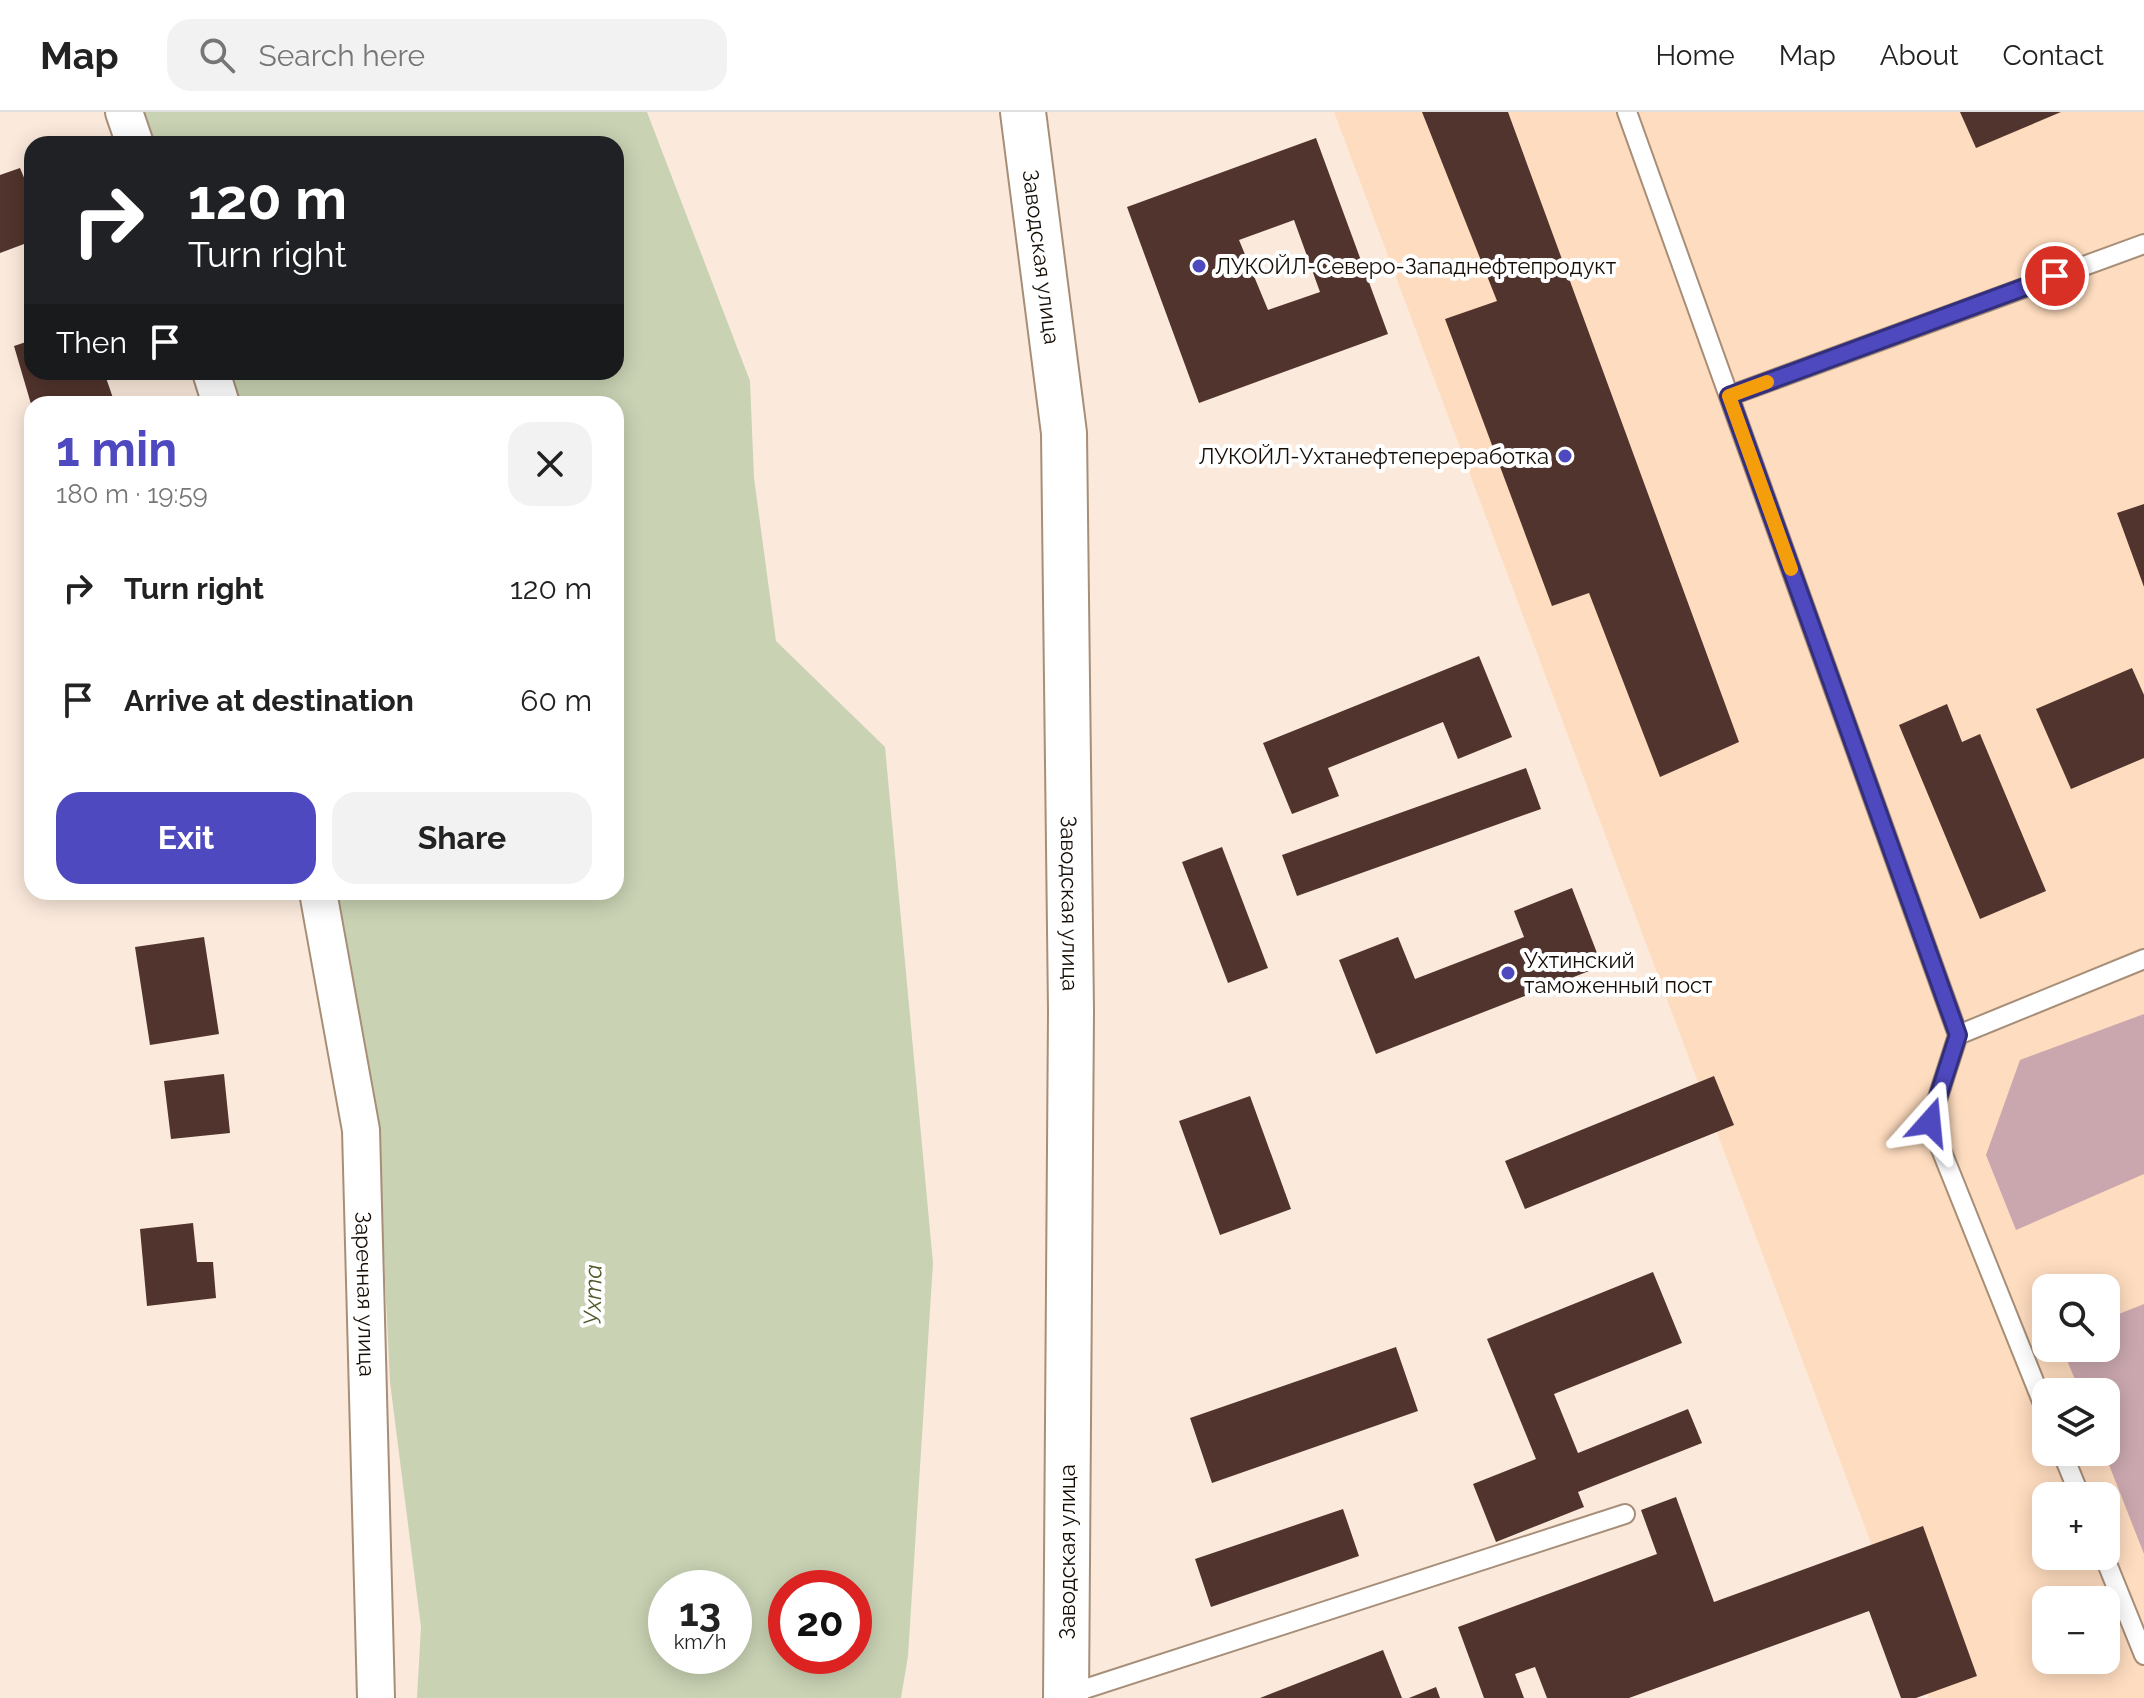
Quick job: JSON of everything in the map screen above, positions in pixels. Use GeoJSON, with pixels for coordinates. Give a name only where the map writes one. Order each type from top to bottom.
{"type":"FeatureCollection","features":[{"type":"Feature","properties":{"kind":"street"},"geometry":{"type":"LineString","coordinates":[[124,112],[132,136]]}},
{"type":"Feature","properties":{"kind":"street","name":"Заводская улица"},"geometry":{"type":"LineString","coordinates":[[1023,112],[1064,433],[1071,1011],[1066,1696]]}},
{"type":"Feature","properties":{"kind":"street","name":"Заречная улица"},"geometry":{"type":"LineString","coordinates":[[319,900],[361,1130],[376,1698]]}},
{"type":"Feature","properties":{"kind":"lane"},"geometry":{"type":"LineString","coordinates":[[1627,112],[1958,1035],[1930,1122],[2033,1378]]}},
{"type":"Feature","properties":{"kind":"lane"},"geometry":{"type":"LineString","coordinates":[[1729,396],[2144,244]]}},
{"type":"Feature","properties":{"kind":"lane"},"geometry":{"type":"LineString","coordinates":[[1958,1035],[2144,959]]}},
{"type":"Feature","properties":{"kind":"lane"},"geometry":{"type":"LineString","coordinates":[[1066,1696],[1625,1514]]}},
{"type":"Feature","properties":{"kind":"lane"},"geometry":{"type":"LineString","coordinates":[[2110,1570],[2144,1655]]}},
{"type":"Feature","properties":{"kind":"shaded area"},"geometry":{"type":"Polygon","coordinates":[[[1334,112],[2144,112],[2144,1698],[1929,1698],[1334,112]]]}},
{"type":"Feature","properties":{"kind":"shaded area"},"geometry":{"type":"Polygon","coordinates":[[[2144,1014],[2144,1174],[2016,1230],[1986,1155],[2020,1060],[2144,1014]]]}},
{"type":"Feature","properties":{"kind":"shaded area"},"geometry":{"type":"Polygon","coordinates":[[[2144,1304],[2144,1554],[2120,1493],[2120,1482],[2116,1482],[2109,1466],[2120,1466],[2120,1378],[2074,1378],[2068,1362],[2120,1362],[2120,1313],[2144,1304]]]}},
{"type":"Feature","properties":{"kind":"water","name":"Ухта"},"geometry":{"type":"Polygon","coordinates":[[[142,112],[647,112],[750,381],[754,478],[776,641],[885,747],[933,1263],[908,1656],[901,1698],[417,1698],[421,1627],[390,1382],[380,1176],[355,992],[337,900],[624,900],[624,396],[238,396],[234,380],[624,380],[624,136],[151,136],[142,112]]]}},
{"type":"Feature","properties":{"kind":"building","name":"ЛУКОЙЛ-Ухтанефтепереработка"},"geometry":{"type":"Polygon","coordinates":[[[1422,112],[1508,112],[1739,742],[1660,777],[1589,593],[1552,606],[1445,319],[1497,301],[1422,112]]]}},
{"type":"Feature","properties":{"kind":"building"},"geometry":{"type":"Polygon","coordinates":[[[1960,112],[2061,112],[1976,148],[1960,112]]]}},
{"type":"Feature","properties":{"kind":"building","name":"ЛУКОЙЛ-Северо-Западнефтепродукт"},"geometry":{"type":"Polygon","coordinates":[[[1316,138],[1388,334],[1199,403],[1127,207],[1316,138]],[[1294,220],[1239,240],[1268,310],[1320,292],[1294,220]]]}},
{"type":"Feature","properties":{"kind":"building"},"geometry":{"type":"Polygon","coordinates":[[[20,168],[24,178],[24,244],[0,253],[0,175],[20,168]]]}},
{"type":"Feature","properties":{"kind":"building"},"geometry":{"type":"Polygon","coordinates":[[[24,343],[24,380],[107,380],[112,396],[29,396],[14,346],[24,343]]]}},
{"type":"Feature","properties":{"kind":"building"},"geometry":{"type":"Polygon","coordinates":[[[2144,504],[2144,587],[2117,513],[2144,504]]]}},
{"type":"Feature","properties":{"kind":"building"},"geometry":{"type":"Polygon","coordinates":[[[1479,656],[1512,737],[1458,759],[1443,722],[1328,768],[1339,796],[1292,814],[1263,743],[1479,656]]]}},
{"type":"Feature","properties":{"kind":"building"},"geometry":{"type":"Polygon","coordinates":[[[2132,668],[2144,695],[2144,758],[2071,789],[2036,709],[2132,668]]]}},
{"type":"Feature","properties":{"kind":"building"},"geometry":{"type":"Polygon","coordinates":[[[1947,704],[1962,742],[1980,734],[2046,891],[1980,919],[1899,725],[1947,704]]]}},
{"type":"Feature","properties":{"kind":"building"},"geometry":{"type":"Polygon","coordinates":[[[1526,768],[1541,809],[1297,896],[1282,855],[1526,768]]]}},
{"type":"Feature","properties":{"kind":"building"},"geometry":{"type":"Polygon","coordinates":[[[1222,847],[1268,968],[1228,983],[1182,862],[1222,847]]]}},
{"type":"Feature","properties":{"kind":"building","name":"Ухтинский таможенный пост"},"geometry":{"type":"Polygon","coordinates":[[[1572,888],[1602,966],[1376,1054],[1339,960],[1398,937],[1415,979],[1524,937],[1514,911],[1572,888]]]}},
{"type":"Feature","properties":{"kind":"building"},"geometry":{"type":"Polygon","coordinates":[[[204,937],[219,1034],[150,1045],[135,947],[204,937]]]}},
{"type":"Feature","properties":{"kind":"building"},"geometry":{"type":"Polygon","coordinates":[[[224,1074],[230,1133],[171,1139],[164,1081],[224,1074]]]}},
{"type":"Feature","properties":{"kind":"building"},"geometry":{"type":"Polygon","coordinates":[[[1714,1076],[1734,1125],[1525,1209],[1505,1161],[1714,1076]]]}},
{"type":"Feature","properties":{"kind":"building"},"geometry":{"type":"Polygon","coordinates":[[[1250,1096],[1291,1209],[1220,1235],[1179,1121],[1250,1096]]]}},
{"type":"Feature","properties":{"kind":"building"},"geometry":{"type":"Polygon","coordinates":[[[193,1223],[197,1262],[213,1262],[216,1298],[147,1306],[140,1229],[193,1223]]]}},
{"type":"Feature","properties":{"kind":"building"},"geometry":{"type":"Polygon","coordinates":[[[1653,1272],[1682,1343],[1554,1394],[1578,1453],[1688,1409],[1702,1443],[1578,1492],[1584,1507],[1496,1542],[1473,1484],[1536,1459],[1487,1339],[1653,1272]]]}},
{"type":"Feature","properties":{"kind":"building"},"geometry":{"type":"Polygon","coordinates":[[[1396,1347],[1418,1411],[1212,1483],[1190,1418],[1396,1347]]]}},
{"type":"Feature","properties":{"kind":"building"},"geometry":{"type":"Polygon","coordinates":[[[1676,1497],[1714,1602],[1923,1526],[1977,1676],[1916,1698],[1901,1698],[1869,1611],[1629,1698],[1547,1698],[1535,1667],[1515,1674],[1524,1698],[1484,1698],[1458,1627],[1657,1554],[1641,1510],[1676,1497]]]}},
{"type":"Feature","properties":{"kind":"building"},"geometry":{"type":"Polygon","coordinates":[[[1343,1509],[1359,1556],[1211,1607],[1195,1559],[1343,1509]]]}},
{"type":"Feature","properties":{"kind":"building"},"geometry":{"type":"Polygon","coordinates":[[[1383,1650],[1402,1698],[1260,1698],[1383,1650]]]}},
{"type":"Feature","properties":{"kind":"building"},"geometry":{"type":"Polygon","coordinates":[[[1436,1687],[1440,1698],[1409,1698],[1436,1687]]]}},
{"type":"Feature","properties":{"kind":"slow traffic"},"geometry":{"type":"LineString","coordinates":[[1767,382],[1729,396],[1791,569]]}},
{"type":"Feature","properties":{"kind":"place","name":"ЛУКОЙЛ-Северо-Западнефтепродукт"},"geometry":{"type":"Point","coordinates":[1199,266]}},
{"type":"Feature","properties":{"kind":"place","name":"ЛУКОЙЛ-Ухтанефтепереработка"},"geometry":{"type":"Point","coordinates":[1565,456]}},
{"type":"Feature","properties":{"kind":"place","name":"Ухтинский таможенный пост"},"geometry":{"type":"Point","coordinates":[1508,973]}},
{"type":"Feature","properties":{"kind":"route"},"geometry":{"type":"LineString","coordinates":[[1930,1122],[1958,1035],[1729,396],[2055,276]]}}]}
